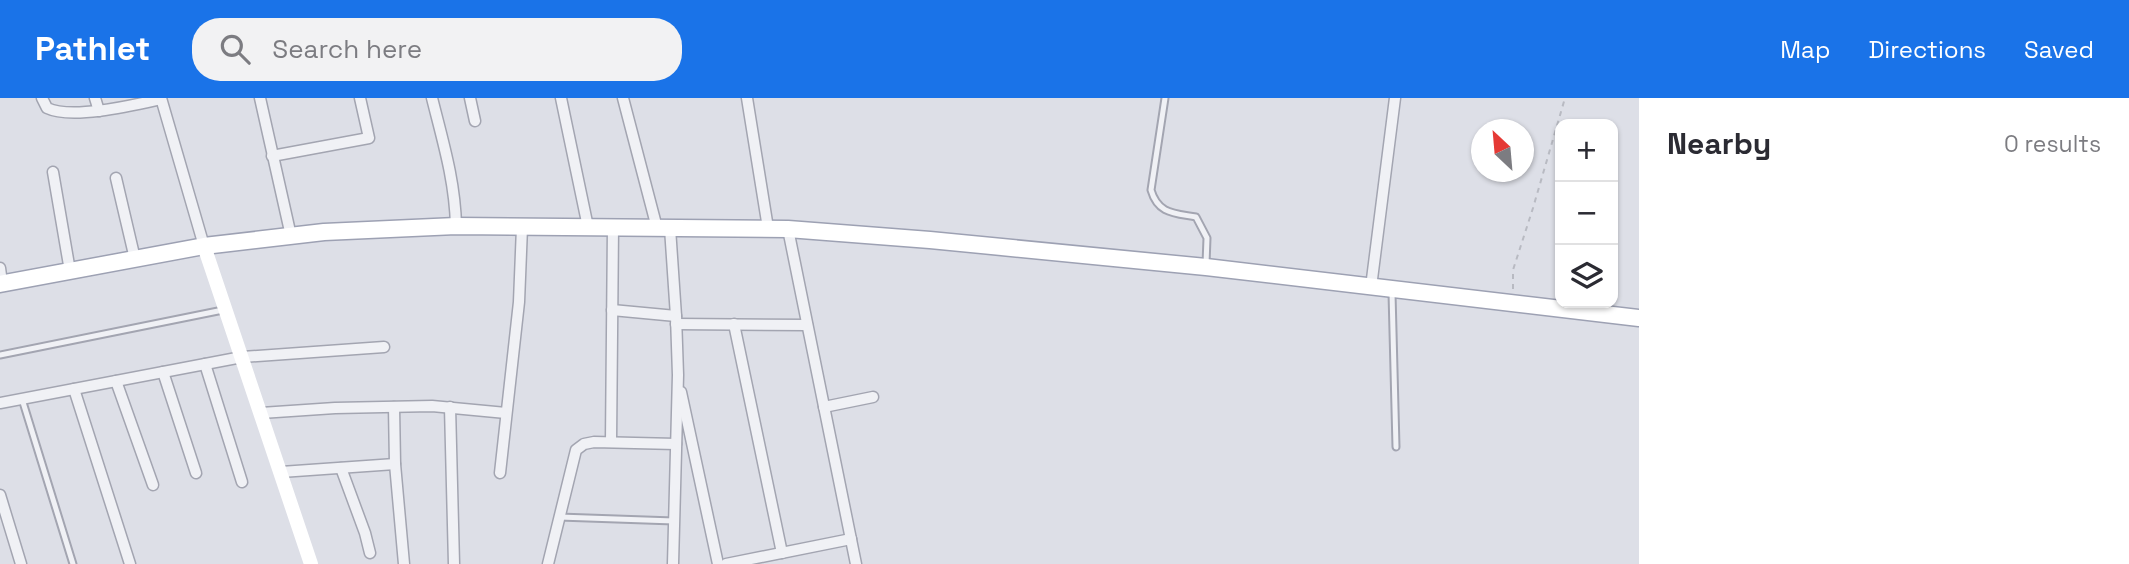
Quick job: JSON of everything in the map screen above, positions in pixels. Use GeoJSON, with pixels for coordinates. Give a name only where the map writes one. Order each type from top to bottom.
{"type":"FeatureCollection","features":[{"type":"Feature","properties":{"kind":"main road"},"geometry":{"type":"LineString","coordinates":[[1,278],[70,271],[204,246],[324,232],[456,226],[768,228],[943,241],[1206,267],[1513,304],[1639,316]]}},
{"type":"Feature","properties":{"kind":"street"},"geometry":{"type":"LineString","coordinates":[[42,98],[47,108],[52,111],[99,111],[161,99],[204,246],[311,564]]}},
{"type":"Feature","properties":{"kind":"street"},"geometry":{"type":"LineString","coordinates":[[95,98],[99,111]]}},
{"type":"Feature","properties":{"kind":"street"},"geometry":{"type":"LineString","coordinates":[[260,98],[291,236]]}},
{"type":"Feature","properties":{"kind":"street"},"geometry":{"type":"LineString","coordinates":[[272,156],[369,138],[360,98]]}},
{"type":"Feature","properties":{"kind":"street"},"geometry":{"type":"LineString","coordinates":[[432,98],[452,175],[456,199],[456,226]]}},
{"type":"Feature","properties":{"kind":"street"},"geometry":{"type":"LineString","coordinates":[[470,98],[475,121]]}},
{"type":"Feature","properties":{"kind":"street"},"geometry":{"type":"LineString","coordinates":[[561,98],[588,227]]}},
{"type":"Feature","properties":{"kind":"street"},"geometry":{"type":"LineString","coordinates":[[623,98],[664,228],[676,320],[678,375],[673,564]]}},
{"type":"Feature","properties":{"kind":"street"},"geometry":{"type":"LineString","coordinates":[[747,98],[768,228]]}},
{"type":"Feature","properties":{"kind":"street"},"geometry":{"type":"LineString","coordinates":[[1371,287],[1395,98]]}},
{"type":"Feature","properties":{"kind":"street"},"geometry":{"type":"LineString","coordinates":[[52,172],[70,271]]}},
{"type":"Feature","properties":{"kind":"street"},"geometry":{"type":"LineString","coordinates":[[116,178],[135,259]]}},
{"type":"Feature","properties":{"kind":"street"},"geometry":{"type":"LineString","coordinates":[[500,473],[519,302],[522,227]]}},
{"type":"Feature","properties":{"kind":"street"},"geometry":{"type":"LineString","coordinates":[[611,442],[613,228]]}},
{"type":"Feature","properties":{"kind":"street"},"geometry":{"type":"LineString","coordinates":[[788,229],[856,564]]}},
{"type":"Feature","properties":{"kind":"street"},"geometry":{"type":"LineString","coordinates":[[612,310],[676,320],[807,325]]}},
{"type":"Feature","properties":{"kind":"street"},"geometry":{"type":"LineString","coordinates":[[734,324],[782,553]]}},
{"type":"Feature","properties":{"kind":"street"},"geometry":{"type":"LineString","coordinates":[[0,403],[242,357],[384,347]]}},
{"type":"Feature","properties":{"kind":"street"},"geometry":{"type":"LineString","coordinates":[[205,364],[242,482]]}},
{"type":"Feature","properties":{"kind":"street"},"geometry":{"type":"LineString","coordinates":[[163,372],[195,473]]}},
{"type":"Feature","properties":{"kind":"street"},"geometry":{"type":"LineString","coordinates":[[678,375],[718,564]]}},
{"type":"Feature","properties":{"kind":"street"},"geometry":{"type":"LineString","coordinates":[[116,381],[153,485]]}},
{"type":"Feature","properties":{"kind":"street"},"geometry":{"type":"LineString","coordinates":[[74,389],[130,564]]}},
{"type":"Feature","properties":{"kind":"street"},"geometry":{"type":"LineString","coordinates":[[824,407],[873,397]]}},
{"type":"Feature","properties":{"kind":"street"},"geometry":{"type":"LineString","coordinates":[[261,413],[394,407],[450,407],[506,412]]}},
{"type":"Feature","properties":{"kind":"street"},"geometry":{"type":"LineString","coordinates":[[394,407],[395,464],[404,564]]}},
{"type":"Feature","properties":{"kind":"street"},"geometry":{"type":"LineString","coordinates":[[450,407],[454,564]]}},
{"type":"Feature","properties":{"kind":"street"},"geometry":{"type":"LineString","coordinates":[[548,564],[576,450],[584,444],[611,442],[676,444]]}},
{"type":"Feature","properties":{"kind":"street"},"geometry":{"type":"LineString","coordinates":[[281,472],[395,464]]}},
{"type":"Feature","properties":{"kind":"street"},"geometry":{"type":"LineString","coordinates":[[341,468],[370,553]]}},
{"type":"Feature","properties":{"kind":"street"},"geometry":{"type":"LineString","coordinates":[[0,495],[21,564]]}},
{"type":"Feature","properties":{"kind":"street"},"geometry":{"type":"LineString","coordinates":[[726,564],[851,539]]}},
{"type":"Feature","properties":{"kind":"lane"},"geometry":{"type":"LineString","coordinates":[[1165,98],[1151,190],[1154,201],[1167,212],[1196,217],[1207,238],[1206,267]]}},
{"type":"Feature","properties":{"kind":"lane"},"geometry":{"type":"LineString","coordinates":[[1391,289],[1396,447]]}},
{"type":"Feature","properties":{"kind":"lane"},"geometry":{"type":"LineString","coordinates":[[0,355],[226,310]]}},
{"type":"Feature","properties":{"kind":"lane"},"geometry":{"type":"LineString","coordinates":[[22,399],[74,564]]}},
{"type":"Feature","properties":{"kind":"lane"},"geometry":{"type":"LineString","coordinates":[[559,517],[674,520]]}},
{"type":"Feature","properties":{"kind":"path"},"geometry":{"type":"LineString","coordinates":[[1513,304],[1513,270],[1565,98]]}}]}
